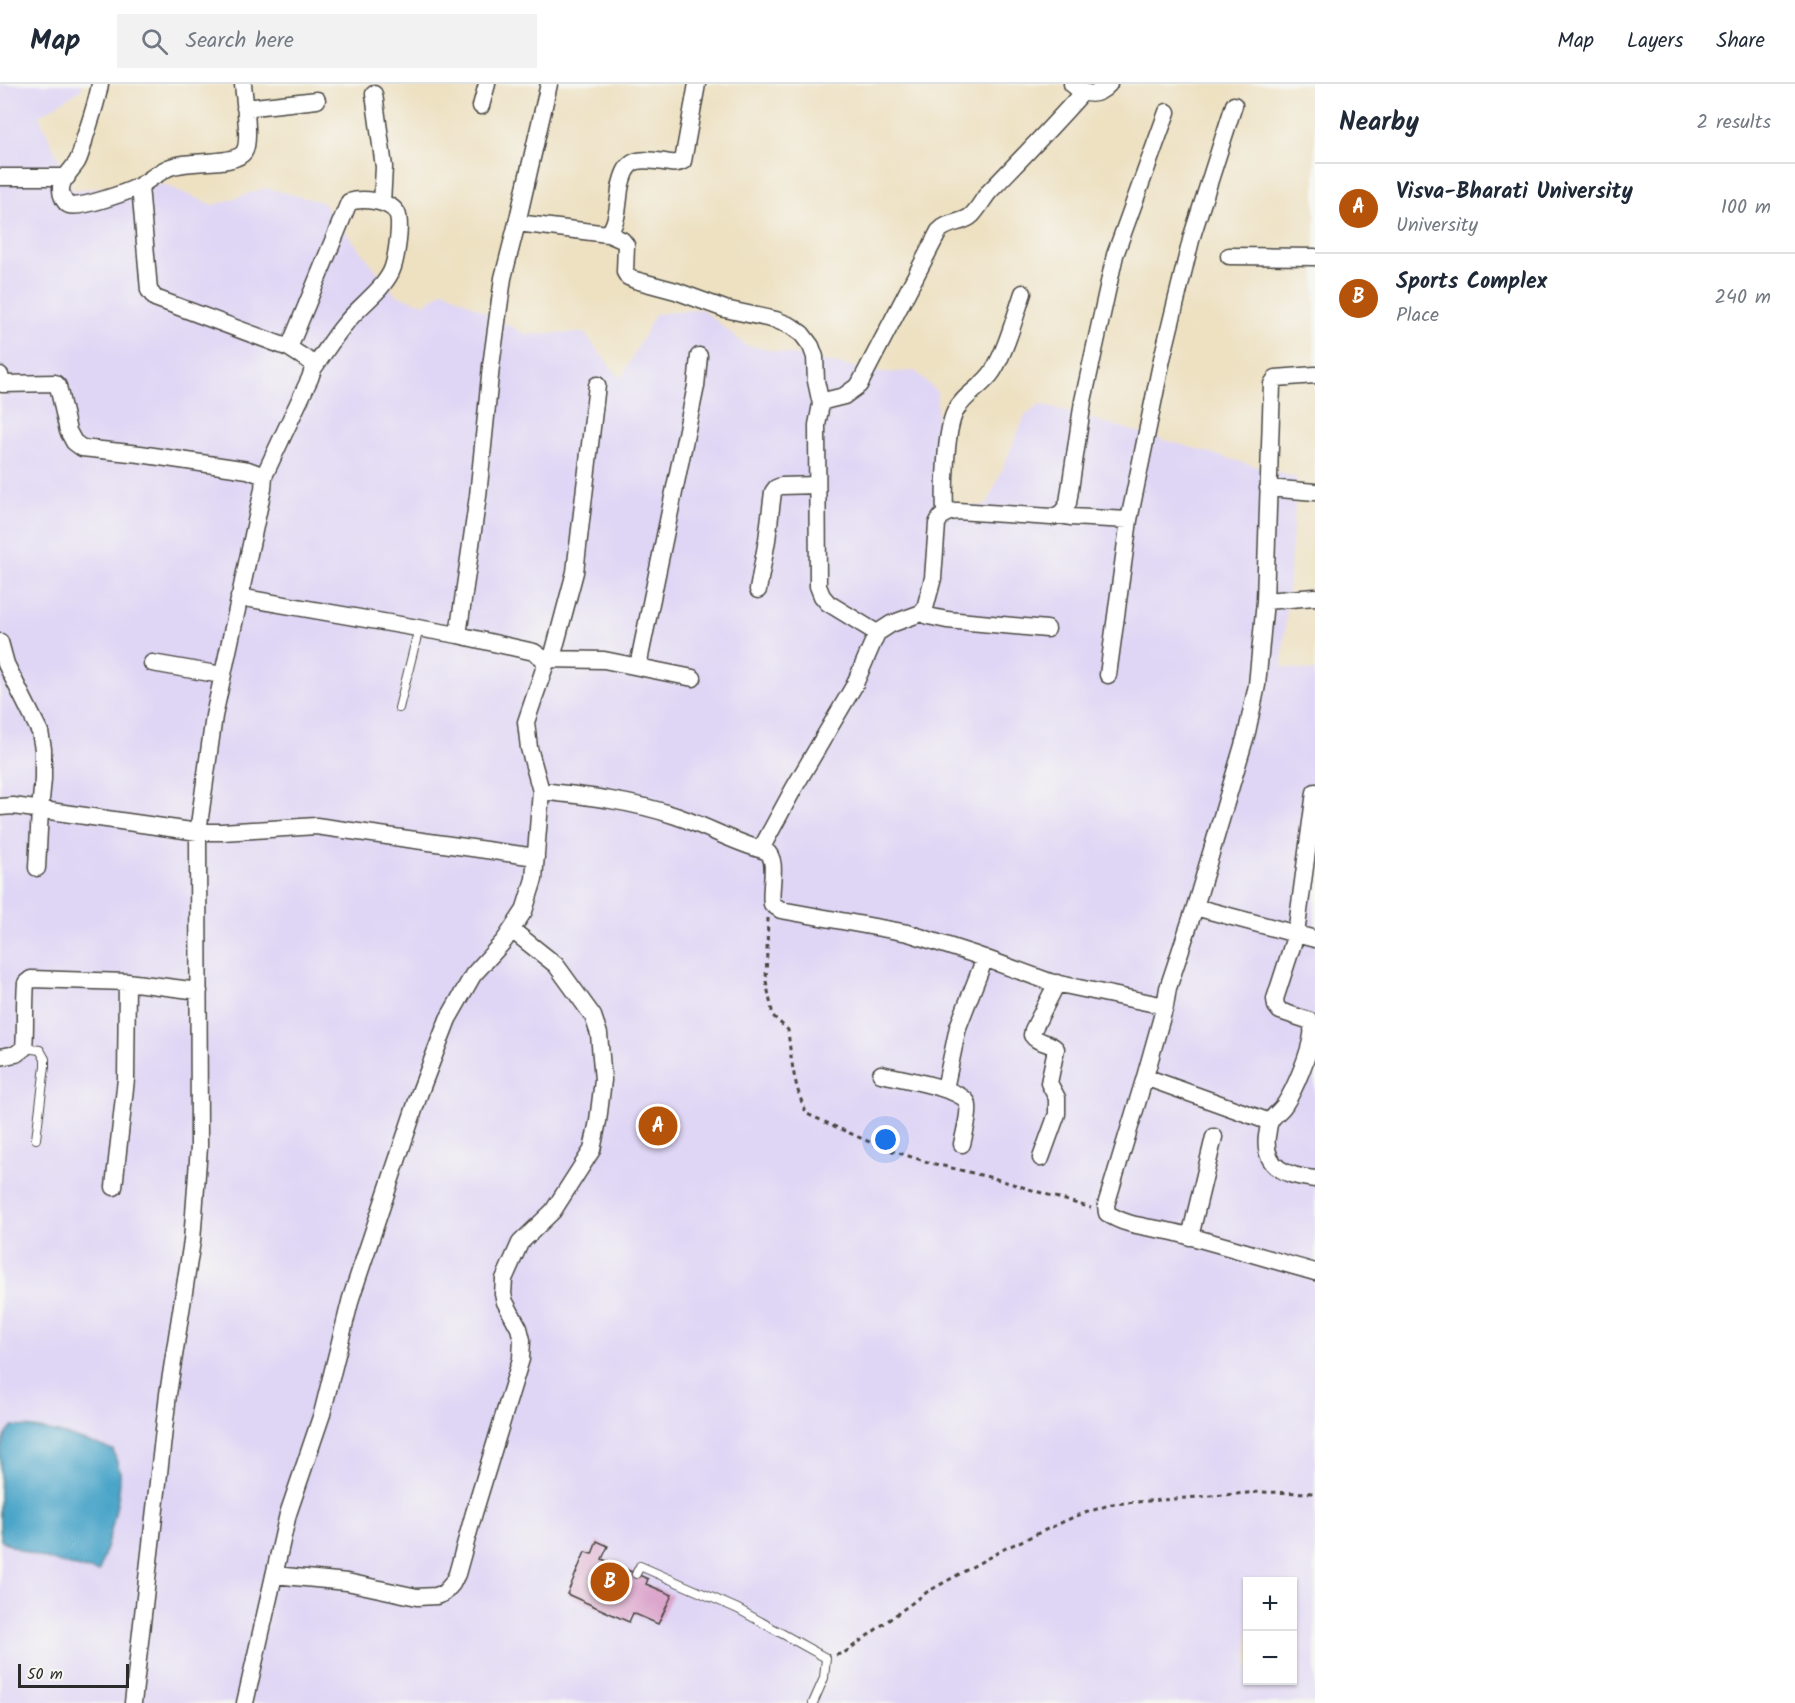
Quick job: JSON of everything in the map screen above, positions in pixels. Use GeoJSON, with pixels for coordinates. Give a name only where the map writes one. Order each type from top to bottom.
{"type":"FeatureCollection","features":[{"type":"Feature","properties":{"kind":"street"},"geometry":{"type":"LineString","coordinates":[[100,84],[98,99],[78,161],[61,188],[63,197],[70,205],[81,205],[121,195],[177,164],[228,160],[243,154],[246,148],[247,129],[243,84]]}},
{"type":"Feature","properties":{"kind":"street"},"geometry":{"type":"LineString","coordinates":[[481,106],[487,84]]}},
{"type":"Feature","properties":{"kind":"street"},"geometry":{"type":"LineString","coordinates":[[458,635],[478,495],[491,366],[503,278],[549,84]]}},
{"type":"Feature","properties":{"kind":"street"},"geometry":{"type":"LineString","coordinates":[[608,234],[615,222],[626,168],[635,161],[651,160],[676,164],[683,161],[697,84]]}},
{"type":"Feature","properties":{"kind":"street"},"geometry":{"type":"LineString","coordinates":[[821,404],[824,401],[844,396],[859,385],[939,231],[944,226],[965,220],[973,214],[986,195],[1048,131],[1077,88],[1091,94],[1104,89],[1108,84]]}},
{"type":"Feature","properties":{"kind":"street"},"geometry":{"type":"LineString","coordinates":[[374,94],[384,167],[382,203]]}},
{"type":"Feature","properties":{"kind":"street"},"geometry":{"type":"LineString","coordinates":[[245,108],[317,100]]}},
{"type":"Feature","properties":{"kind":"street"},"geometry":{"type":"LineString","coordinates":[[1108,675],[1129,520],[1162,359],[1192,236],[1234,105]]}},
{"type":"Feature","properties":{"kind":"street"},"geometry":{"type":"LineString","coordinates":[[1059,515],[1068,503],[1083,401],[1115,255],[1167,112]]}},
{"type":"Feature","properties":{"kind":"street"},"geometry":{"type":"LineString","coordinates":[[0,177],[67,177]]}},
{"type":"Feature","properties":{"kind":"street"},"geometry":{"type":"LineString","coordinates":[[140,186],[149,290],[155,298],[289,348],[310,362],[313,369]]}},
{"type":"Feature","properties":{"kind":"street"},"geometry":{"type":"LineString","coordinates":[[133,1703],[168,1394],[192,1241],[199,1147],[198,832],[214,716],[264,476],[313,369],[345,324],[391,272],[397,258],[399,221],[397,213],[390,207],[382,203],[354,201],[346,207],[289,348]]}},
{"type":"Feature","properties":{"kind":"street"},"geometry":{"type":"LineString","coordinates":[[517,223],[608,234],[622,240],[626,245],[625,272],[628,277],[725,309],[776,320],[791,326],[802,334],[811,346],[815,357],[816,381],[821,404],[817,425],[818,586],[828,603],[877,633]]}},
{"type":"Feature","properties":{"kind":"street"},"geometry":{"type":"LineString","coordinates":[[1229,256],[1315,257]]}},
{"type":"Feature","properties":{"kind":"street"},"geometry":{"type":"LineString","coordinates":[[945,514],[947,456],[951,423],[955,412],[966,396],[985,381],[993,371],[1023,293]]}},
{"type":"Feature","properties":{"kind":"street"},"geometry":{"type":"LineString","coordinates":[[638,666],[696,386],[699,356]]}},
{"type":"Feature","properties":{"kind":"street"},"geometry":{"type":"LineString","coordinates":[[1315,375],[1276,378],[1272,384],[1265,601],[1257,685],[1247,732],[1195,907],[1168,988],[1145,1077],[1106,1205],[1107,1213],[1124,1222],[1190,1237],[1315,1272]]}},
{"type":"Feature","properties":{"kind":"street"},"geometry":{"type":"LineString","coordinates":[[1,381],[54,383],[58,386],[68,431],[74,442],[82,448],[248,470],[264,476]]}},
{"type":"Feature","properties":{"kind":"street"},"geometry":{"type":"LineString","coordinates":[[245,1703],[288,1514],[322,1414],[351,1298],[420,1092],[448,1019],[473,975],[504,941],[525,911],[534,879],[541,791],[529,748],[526,722],[575,572],[597,385]]}},
{"type":"Feature","properties":{"kind":"street"},"geometry":{"type":"LineString","coordinates":[[758,590],[773,492],[781,486],[817,484]]}},
{"type":"Feature","properties":{"kind":"street"},"geometry":{"type":"LineString","coordinates":[[1268,488],[1315,492]]}},
{"type":"Feature","properties":{"kind":"street"},"geometry":{"type":"LineString","coordinates":[[761,849],[854,686],[877,633],[891,624],[924,612],[933,578],[937,524],[941,517],[957,511],[1029,517],[1059,515],[1129,520]]}},
{"type":"Feature","properties":{"kind":"street"},"geometry":{"type":"LineString","coordinates":[[239,597],[458,635],[534,652],[548,658],[604,660],[693,678]]}},
{"type":"Feature","properties":{"kind":"street"},"geometry":{"type":"LineString","coordinates":[[1265,601],[1315,597]]}},
{"type":"Feature","properties":{"kind":"street"},"geometry":{"type":"LineString","coordinates":[[924,612],[928,616],[947,620],[1047,629]]}},
{"type":"Feature","properties":{"kind":"street"},"geometry":{"type":"LineString","coordinates":[[0,642],[6,663],[40,732],[43,749],[37,868]]}},
{"type":"Feature","properties":{"kind":"street"},"geometry":{"type":"LineString","coordinates":[[152,663],[222,675]]}},
{"type":"Feature","properties":{"kind":"street"},"geometry":{"type":"LineString","coordinates":[[541,791],[626,802],[677,816],[761,849],[770,854],[773,862],[770,896],[772,904],[780,910],[908,933],[1057,983],[1165,1006]]}},
{"type":"Feature","properties":{"kind":"street"},"geometry":{"type":"LineString","coordinates":[[1315,792],[1296,934],[1275,999],[1280,1011],[1310,1021],[1312,1036],[1300,1072],[1285,1105],[1269,1122],[1267,1151],[1275,1167],[1297,1177],[1315,1179]]}},
{"type":"Feature","properties":{"kind":"street"},"geometry":{"type":"LineString","coordinates":[[0,807],[13,806],[198,832],[316,826],[536,857]]}},
{"type":"Feature","properties":{"kind":"street"},"geometry":{"type":"LineString","coordinates":[[1195,907],[1315,939]]}},
{"type":"Feature","properties":{"kind":"street"},"geometry":{"type":"LineString","coordinates":[[273,1575],[347,1582],[417,1597],[444,1593],[457,1574],[521,1359],[522,1340],[519,1328],[505,1302],[504,1279],[520,1242],[553,1211],[592,1150],[603,1080],[599,1034],[593,1016],[556,965],[512,930]]}},
{"type":"Feature","properties":{"kind":"street"},"geometry":{"type":"LineString","coordinates":[[945,1089],[958,1027],[985,958]]}},
{"type":"Feature","properties":{"kind":"street"},"geometry":{"type":"LineString","coordinates":[[0,1057],[16,1054],[24,1047],[26,983],[31,979],[127,982],[200,991]]}},
{"type":"Feature","properties":{"kind":"street"},"geometry":{"type":"LineString","coordinates":[[114,1187],[126,1079],[127,982]]}},
{"type":"Feature","properties":{"kind":"street"},"geometry":{"type":"LineString","coordinates":[[1041,1158],[1057,1114],[1057,1098],[1049,1083],[1056,1049],[1049,1043],[1036,1040],[1032,1035],[1057,983]]}},
{"type":"Feature","properties":{"kind":"street"},"geometry":{"type":"LineString","coordinates":[[881,1074],[945,1089],[967,1102],[968,1110],[962,1144]]}},
{"type":"Feature","properties":{"kind":"street"},"geometry":{"type":"LineString","coordinates":[[1145,1077],[1269,1122]]}},
{"type":"Feature","properties":{"kind":"street"},"geometry":{"type":"LineString","coordinates":[[1190,1237],[1214,1137]]}},
{"type":"Feature","properties":{"kind":"lane"},"geometry":{"type":"LineString","coordinates":[[399,708],[419,628]]}},
{"type":"Feature","properties":{"kind":"lane"},"geometry":{"type":"LineString","coordinates":[[24,1047],[40,1050],[45,1059],[44,1085],[36,1139]]}},
{"type":"Feature","properties":{"kind":"lane"},"geometry":{"type":"LineString","coordinates":[[636,1574],[640,1566],[738,1609],[826,1658],[824,1678],[813,1703]]}},
{"type":"Feature","properties":{"kind":"path"},"geometry":{"type":"LineString","coordinates":[[772,904],[768,918],[766,981],[773,1016],[788,1030],[792,1072],[807,1114],[882,1148],[993,1178],[1107,1213]]}},
{"type":"Feature","properties":{"kind":"path"},"geometry":{"type":"LineString","coordinates":[[826,1658],[844,1653],[927,1592],[1005,1548],[1076,1516],[1112,1504],[1260,1492],[1315,1493]]}},
{"type":"Feature","properties":{"kind":"shaded area"},"geometry":{"type":"Polygon","coordinates":[[[0,84],[81,84],[82,89],[39,116],[73,190],[159,183],[214,205],[266,188],[322,202],[396,295],[424,304],[444,290],[525,334],[584,333],[621,379],[655,314],[702,309],[745,345],[882,373],[915,371],[937,392],[937,486],[961,507],[987,505],[1025,416],[1041,404],[1297,478],[1282,667],[1315,671],[1315,1703],[0,1703],[0,84]]]}},
{"type":"Feature","properties":{"kind":"water"},"geometry":{"type":"Polygon","coordinates":[[[14,1426],[77,1438],[113,1450],[120,1473],[120,1484],[113,1523],[99,1572],[36,1556],[0,1540],[0,1452],[7,1432],[14,1426]]]}},
{"type":"Feature","properties":{"kind":"building"},"geometry":{"type":"Polygon","coordinates":[[[597,1541],[608,1546],[602,1559],[648,1579],[646,1584],[672,1595],[658,1624],[633,1613],[629,1622],[567,1594],[585,1552],[592,1554],[597,1541]]]}},
{"type":"Feature","properties":{"kind":"place","name":"Visva-Bharati University"},"geometry":{"type":"Point","coordinates":[658,1126]}},
{"type":"Feature","properties":{"kind":"place","name":"Sports Complex"},"geometry":{"type":"Point","coordinates":[610,1582]}}]}
